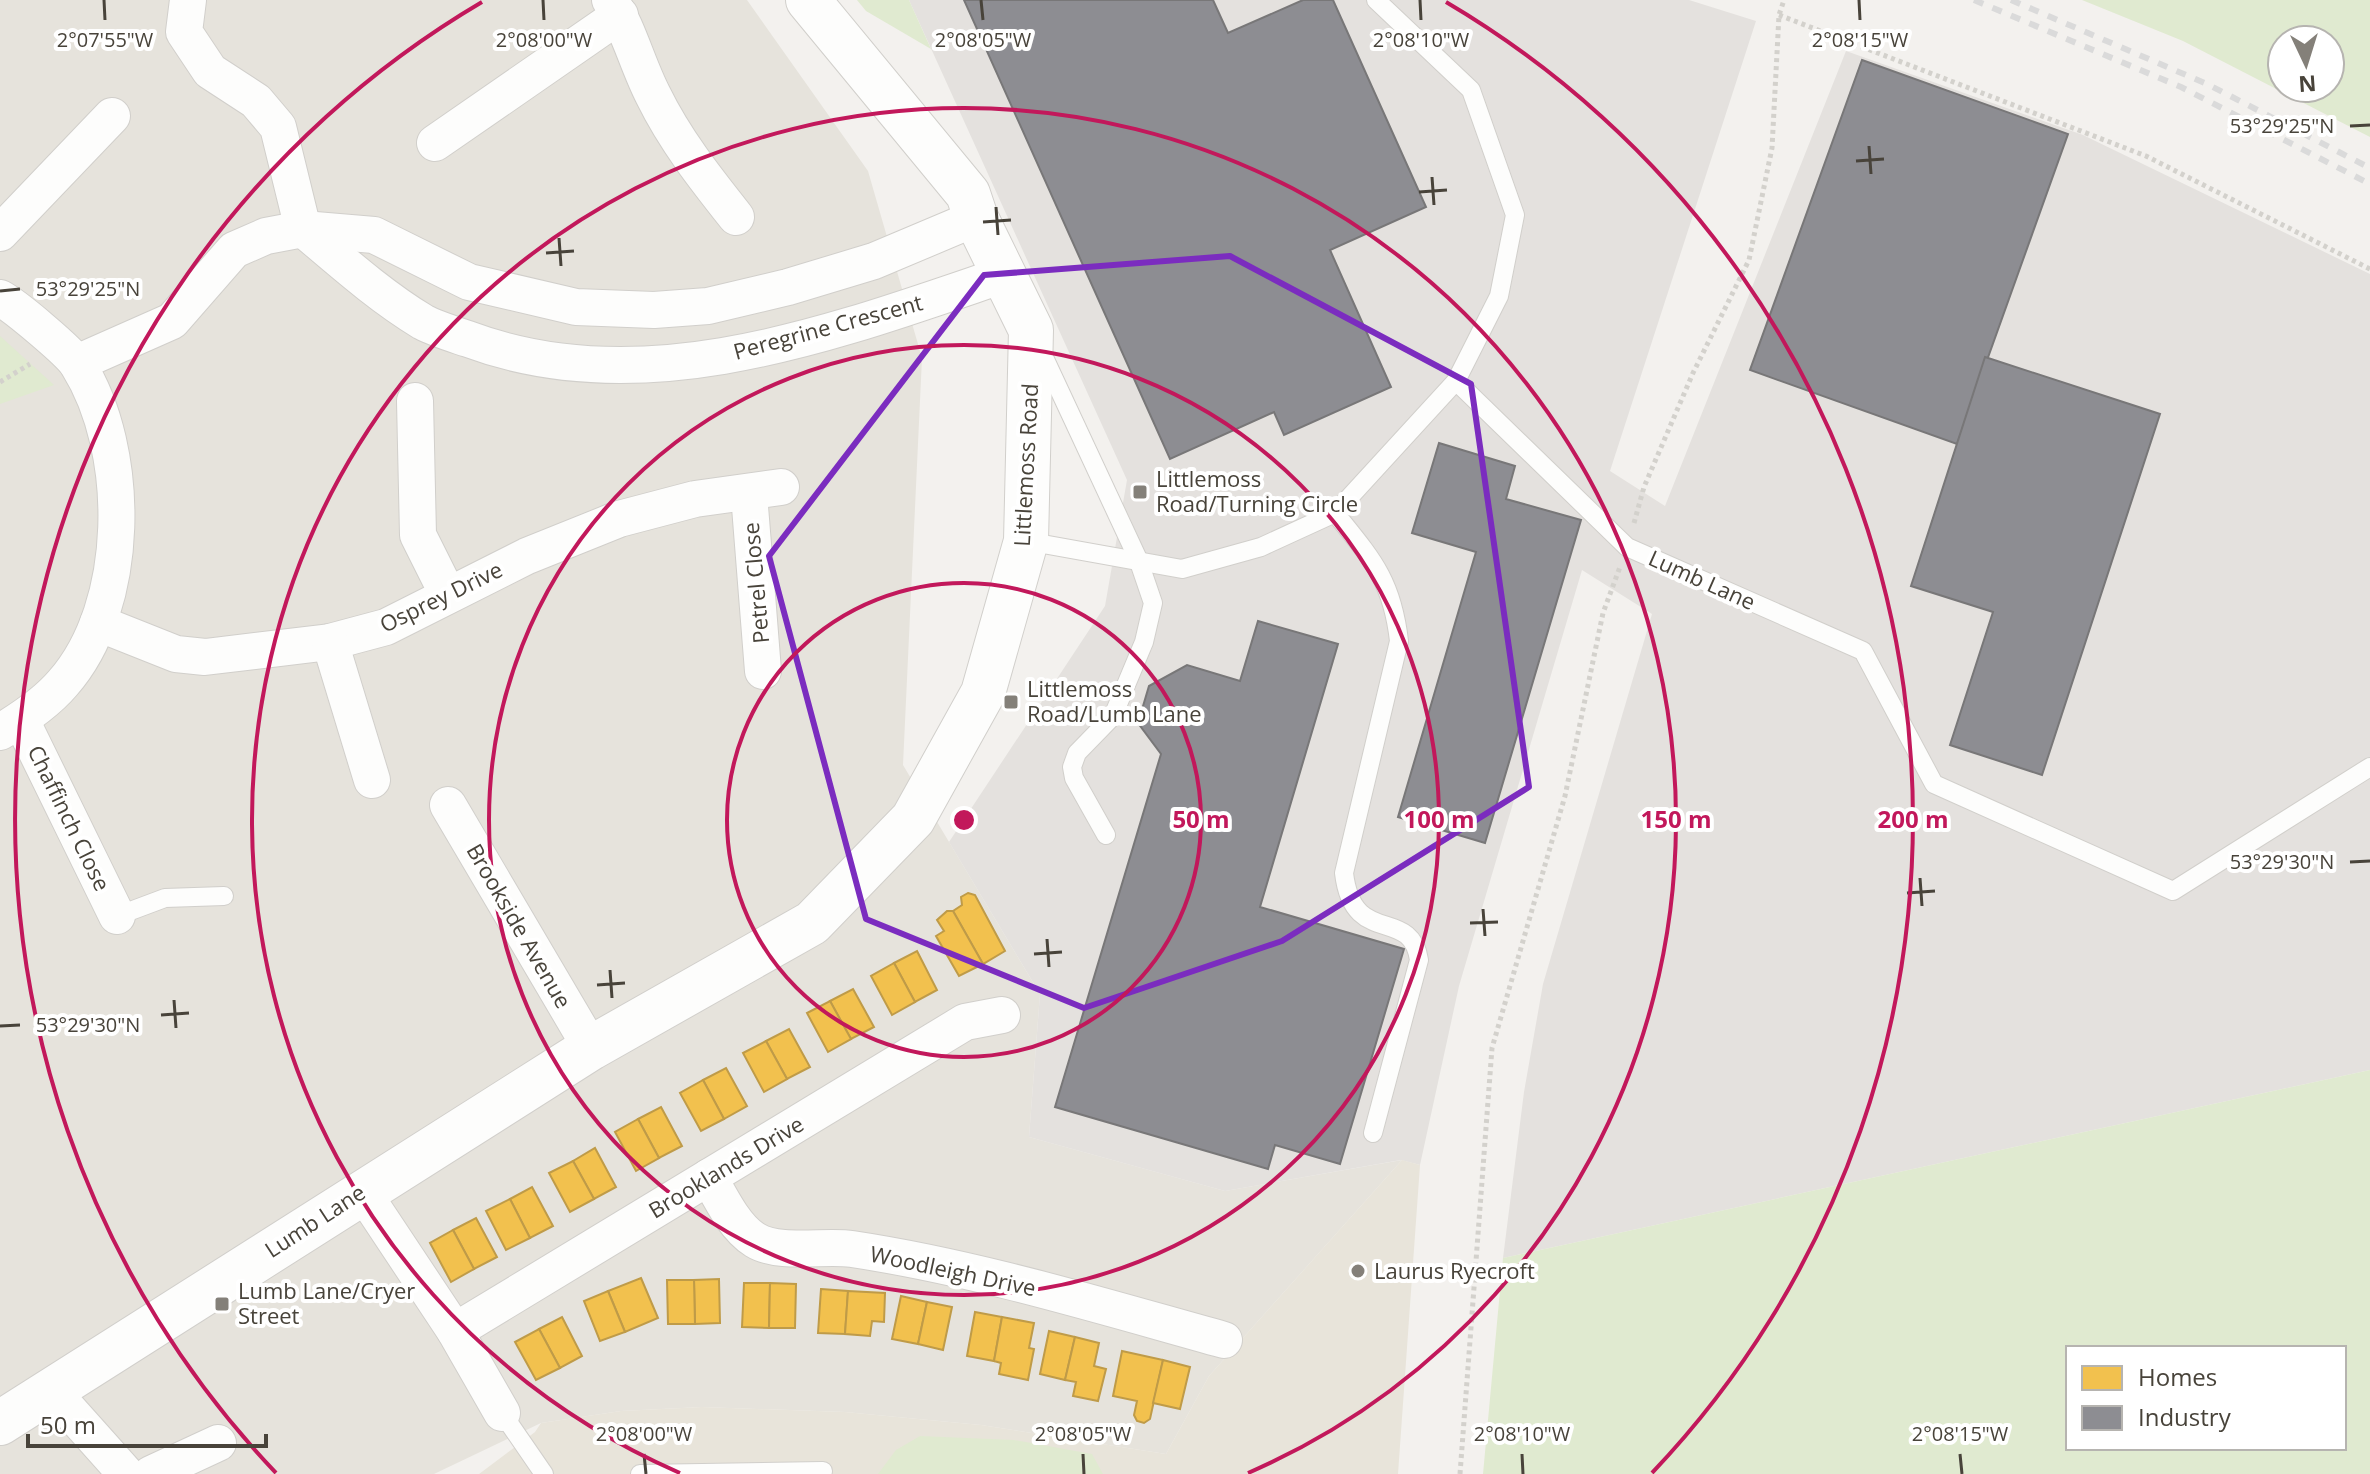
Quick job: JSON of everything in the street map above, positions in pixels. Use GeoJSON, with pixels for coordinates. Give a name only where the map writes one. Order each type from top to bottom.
{"type":"FeatureCollection","features":[{"type":"Feature","properties":{"kind":"street"},"geometry":{"type":"LineString","coordinates":[[188,0],[184,32],[210,71],[256,101],[278,127],[303,229]]}},
{"type":"Feature","properties":{"kind":"street","name":"Littlemoss Road"},"geometry":{"type":"LineString","coordinates":[[591,1048],[812,923],[913,819],[983,693],[1026,541],[1031,330],[976,218],[968,194],[808,0]]}},
{"type":"Feature","properties":{"kind":"street"},"geometry":{"type":"LineString","coordinates":[[435,143],[615,8],[652,94],[683,149],[736,217]]}},
{"type":"Feature","properties":{"kind":"street"},"geometry":{"type":"LineString","coordinates":[[0,233],[112,116]]}},
{"type":"Feature","properties":{"kind":"street"},"geometry":{"type":"LineString","coordinates":[[77,363],[172,321],[234,250],[266,236],[303,229],[374,235],[483,286],[576,307],[654,310],[708,306],[788,287],[874,261],[976,218]]}},
{"type":"Feature","properties":{"kind":"street","name":"Peregrine Crescent"},"geometry":{"type":"LineString","coordinates":[[303,229],[424,323],[508,354],[596,365],[681,362],[775,346],[861,323],[1003,275]]}},
{"type":"Feature","properties":{"kind":"street"},"geometry":{"type":"LineString","coordinates":[[0,298],[77,363],[102,413],[115,488],[115,564],[98,623],[62,684],[10,726]]}},
{"type":"Feature","properties":{"kind":"street"},"geometry":{"type":"LineString","coordinates":[[415,401],[418,535],[448,595]]}},
{"type":"Feature","properties":{"kind":"street","name":"Osprey Drive"},"geometry":{"type":"LineString","coordinates":[[98,623],[176,654],[205,657],[330,642],[386,627],[527,556],[619,519],[695,499],[765,491]]}},
{"type":"Feature","properties":{"kind":"street","name":"Petrel Close"},"geometry":{"type":"LineString","coordinates":[[763,671],[765,491]]}},
{"type":"Feature","properties":{"kind":"street"},"geometry":{"type":"LineString","coordinates":[[330,642],[372,780]]}},
{"type":"Feature","properties":{"kind":"street","name":"Chaffinch Close"},"geometry":{"type":"LineString","coordinates":[[10,726],[117,916]]}},
{"type":"Feature","properties":{"kind":"street","name":"Brookside Avenue"},"geometry":{"type":"LineString","coordinates":[[448,805],[591,1048]]}},
{"type":"Feature","properties":{"kind":"street","name":"Brooklands Drive"},"geometry":{"type":"LineString","coordinates":[[455,1331],[965,1022],[1002,1015]]}},
{"type":"Feature","properties":{"kind":"street","name":"Lumb Lane"},"geometry":{"type":"LineString","coordinates":[[0,1423],[591,1048]]}},
{"type":"Feature","properties":{"kind":"street","name":"Woodleigh Drive"},"geometry":{"type":"LineString","coordinates":[[709,1177],[726,1207],[756,1241],[794,1248],[848,1248],[973,1271],[1224,1340]]}},
{"type":"Feature","properties":{"kind":"street"},"geometry":{"type":"LineString","coordinates":[[362,1191],[455,1331],[502,1413]]}},
{"type":"Feature","properties":{"kind":"street"},"geometry":{"type":"LineString","coordinates":[[51,1390],[126,1474]]}},
{"type":"Feature","properties":{"kind":"street"},"geometry":{"type":"LineString","coordinates":[[151,1474],[218,1443]]}},
{"type":"Feature","properties":{"kind":"lane"},"geometry":{"type":"LineString","coordinates":[[1026,541],[1182,569],[1226,560],[1335,513],[1456,381],[1499,296],[1515,215],[1471,90],[1376,0]]}},
{"type":"Feature","properties":{"kind":"lane"},"geometry":{"type":"LineString","coordinates":[[1031,330],[1138,559],[1153,603],[1144,642],[1113,716],[1077,753],[1072,767],[1074,778],[1106,835]]}},
{"type":"Feature","properties":{"kind":"lane","name":"Lumb Lane"},"geometry":{"type":"LineString","coordinates":[[1456,381],[1627,547],[1863,651],[1934,784],[2173,891],[2370,767]]}},
{"type":"Feature","properties":{"kind":"lane"},"geometry":{"type":"LineString","coordinates":[[1335,513],[1383,574],[1396,612],[1399,641],[1344,873],[1347,897],[1359,916],[1407,934],[1417,943],[1419,960],[1373,1133]]}},
{"type":"Feature","properties":{"kind":"lane"},"geometry":{"type":"LineString","coordinates":[[117,916],[165,898],[224,896]]}},
{"type":"Feature","properties":{"kind":"lane"},"geometry":{"type":"LineString","coordinates":[[502,1413],[544,1474]]}},
{"type":"Feature","properties":{"kind":"lane"},"geometry":{"type":"LineString","coordinates":[[640,1474],[823,1471]]}},
{"type":"Feature","properties":{"kind":"path"},"geometry":{"type":"LineString","coordinates":[[1460,1474],[1492,1048],[1565,796],[1603,613],[1650,473],[1693,373],[1749,260],[1772,148],[1779,15],[1784,0]]}},
{"type":"Feature","properties":{"kind":"path"},"geometry":{"type":"LineString","coordinates":[[1779,15],[2146,156],[2370,269]]}},
{"type":"Feature","properties":{"kind":"highlighted area"},"geometry":{"type":"Polygon","coordinates":[[[1230,256],[1471,384],[1529,787],[1282,941],[1084,1008],[866,919],[769,556],[984,275],[1230,256]]]}},
{"type":"Feature","properties":{"kind":"shaded area"},"geometry":{"type":"Polygon","coordinates":[[[0,0],[747,0],[868,171],[922,358],[903,765],[1040,994],[1029,1137],[1225,1191],[1402,1160],[1209,1376],[1166,1454],[981,1425],[845,1412],[702,1407],[621,1411],[541,1423],[434,1474],[0,1474],[0,0]]]}},
{"type":"Feature","properties":{"kind":"shaded area"},"geometry":{"type":"Polygon","coordinates":[[[909,0],[1689,0],[1756,21],[1610,471],[1665,506],[1846,51],[2083,135],[2370,274],[2370,1070],[1503,1258],[1524,1092],[1543,984],[1652,614],[1582,570],[1459,986],[1420,1165],[1401,1160],[1225,1191],[1029,1137],[1040,994],[949,842],[1105,606],[1127,480],[909,0]]]}},
{"type":"Feature","properties":{"kind":"shaded area","name":"Laurus Ryecroft"},"geometry":{"type":"Polygon","coordinates":[[[1402,1160],[1420,1165],[1398,1474],[479,1474],[535,1432],[541,1423],[621,1411],[702,1407],[845,1412],[981,1425],[1166,1454],[1209,1376],[1402,1160]]]}},
{"type":"Feature","properties":{"kind":"green space"},"geometry":{"type":"Polygon","coordinates":[[[857,0],[909,0],[931,49],[866,11],[857,0]]]}},
{"type":"Feature","properties":{"kind":"green space"},"geometry":{"type":"Polygon","coordinates":[[[2082,0],[2370,0],[2370,137],[2306,104],[2346,104],[2346,24],[2266,24],[2266,84],[2183,41],[2082,0]]]}},
{"type":"Feature","properties":{"kind":"green space"},"geometry":{"type":"Polygon","coordinates":[[[0,336],[54,385],[0,404],[0,336]]]}},
{"type":"Feature","properties":{"kind":"green space"},"geometry":{"type":"Polygon","coordinates":[[[2370,1070],[2370,1474],[1483,1474],[1503,1258],[2370,1070]]]}},
{"type":"Feature","properties":{"kind":"green space"},"geometry":{"type":"Polygon","coordinates":[[[920,1436],[1014,1440],[1092,1454],[1103,1474],[878,1474],[896,1450],[920,1436]]]}},
{"type":"Feature","properties":{"kind":"building: Homes"},"geometry":{"type":"Polygon","coordinates":[[[968,893],[975,895],[1005,951],[983,964],[953,911],[962,905],[961,897],[968,893]]]}},
{"type":"Feature","properties":{"kind":"building: Homes"},"geometry":{"type":"Polygon","coordinates":[[[947,911],[953,911],[983,964],[959,976],[936,936],[944,931],[937,920],[947,911]]]}},
{"type":"Feature","properties":{"kind":"building: Homes"},"geometry":{"type":"Polygon","coordinates":[[[917,951],[937,990],[915,1002],[894,963],[917,951]]]}},
{"type":"Feature","properties":{"kind":"building: Homes"},"geometry":{"type":"Polygon","coordinates":[[[894,963],[915,1002],[892,1015],[871,976],[894,963]]]}},
{"type":"Feature","properties":{"kind":"building: Homes"},"geometry":{"type":"Polygon","coordinates":[[[853,989],[874,1027],[851,1039],[830,1001],[853,989]]]}},
{"type":"Feature","properties":{"kind":"building: Homes"},"geometry":{"type":"Polygon","coordinates":[[[830,1001],[851,1039],[828,1052],[807,1013],[830,1001]]]}},
{"type":"Feature","properties":{"kind":"building: Homes"},"geometry":{"type":"Polygon","coordinates":[[[789,1029],[810,1067],[787,1079],[766,1041],[789,1029]]]}},
{"type":"Feature","properties":{"kind":"building: Homes"},"geometry":{"type":"Polygon","coordinates":[[[766,1041],[787,1079],[764,1092],[743,1053],[766,1041]]]}},
{"type":"Feature","properties":{"kind":"building: Homes"},"geometry":{"type":"Polygon","coordinates":[[[726,1068],[747,1106],[724,1119],[703,1080],[726,1068]]]}},
{"type":"Feature","properties":{"kind":"building: Homes"},"geometry":{"type":"Polygon","coordinates":[[[703,1080],[724,1119],[701,1131],[680,1093],[703,1080]]]}},
{"type":"Feature","properties":{"kind":"building: Homes"},"geometry":{"type":"Polygon","coordinates":[[[661,1107],[682,1146],[659,1158],[638,1119],[661,1107]]]}},
{"type":"Feature","properties":{"kind":"building: Homes"},"geometry":{"type":"Polygon","coordinates":[[[638,1119],[659,1158],[636,1171],[615,1132],[638,1119]]]}},
{"type":"Feature","properties":{"kind":"building: Homes"},"geometry":{"type":"Polygon","coordinates":[[[595,1148],[616,1187],[594,1199],[573,1161],[595,1148]]]}},
{"type":"Feature","properties":{"kind":"building: Homes"},"geometry":{"type":"Polygon","coordinates":[[[573,1161],[594,1199],[570,1212],[549,1173],[573,1161]]]}},
{"type":"Feature","properties":{"kind":"building: Homes"},"geometry":{"type":"Polygon","coordinates":[[[532,1187],[553,1226],[530,1238],[510,1199],[532,1187]]]}},
{"type":"Feature","properties":{"kind":"building: Homes"},"geometry":{"type":"Polygon","coordinates":[[[510,1199],[530,1238],[506,1250],[486,1211],[510,1199]]]}},
{"type":"Feature","properties":{"kind":"building: Homes"},"geometry":{"type":"Polygon","coordinates":[[[476,1218],[497,1257],[474,1269],[453,1230],[476,1218]]]}},
{"type":"Feature","properties":{"kind":"building: Homes"},"geometry":{"type":"Polygon","coordinates":[[[453,1230],[474,1269],[451,1282],[430,1243],[453,1230]]]}},
{"type":"Feature","properties":{"kind":"building: Homes"},"geometry":{"type":"Polygon","coordinates":[[[641,1278],[658,1318],[625,1332],[608,1291],[641,1278]]]}},
{"type":"Feature","properties":{"kind":"building: Homes"},"geometry":{"type":"Polygon","coordinates":[[[719,1279],[720,1323],[695,1324],[694,1280],[719,1279]]]}},
{"type":"Feature","properties":{"kind":"building: Homes"},"geometry":{"type":"Polygon","coordinates":[[[667,1280],[694,1280],[695,1324],[668,1324],[667,1280]]]}},
{"type":"Feature","properties":{"kind":"building: Homes"},"geometry":{"type":"Polygon","coordinates":[[[744,1283],[770,1283],[769,1328],[742,1327],[744,1283]]]}},
{"type":"Feature","properties":{"kind":"building: Homes"},"geometry":{"type":"Polygon","coordinates":[[[770,1283],[796,1284],[795,1328],[769,1328],[770,1283]]]}},
{"type":"Feature","properties":{"kind":"building: Homes"},"geometry":{"type":"Polygon","coordinates":[[[821,1289],[848,1291],[845,1334],[818,1333],[821,1289]]]}},
{"type":"Feature","properties":{"kind":"building: Homes"},"geometry":{"type":"Polygon","coordinates":[[[608,1291],[625,1332],[600,1341],[584,1301],[608,1291]]]}},
{"type":"Feature","properties":{"kind":"building: Homes"},"geometry":{"type":"Polygon","coordinates":[[[848,1291],[885,1293],[884,1322],[872,1321],[870,1336],[845,1334],[848,1291]]]}},
{"type":"Feature","properties":{"kind":"building: Homes"},"geometry":{"type":"Polygon","coordinates":[[[901,1296],[927,1302],[918,1344],[892,1339],[901,1296]]]}},
{"type":"Feature","properties":{"kind":"building: Homes"},"geometry":{"type":"Polygon","coordinates":[[[927,1302],[952,1307],[943,1350],[918,1344],[927,1302]]]}},
{"type":"Feature","properties":{"kind":"building: Homes"},"geometry":{"type":"Polygon","coordinates":[[[975,1312],[1002,1317],[994,1361],[967,1356],[975,1312]]]}},
{"type":"Feature","properties":{"kind":"building: Homes"},"geometry":{"type":"Polygon","coordinates":[[[562,1317],[582,1356],[560,1368],[539,1329],[562,1317]]]}},
{"type":"Feature","properties":{"kind":"building: Homes"},"geometry":{"type":"Polygon","coordinates":[[[1002,1317],[1034,1323],[1029,1348],[1034,1349],[1028,1380],[999,1374],[1001,1363],[994,1361],[1002,1317]]]}},
{"type":"Feature","properties":{"kind":"building: Homes"},"geometry":{"type":"Polygon","coordinates":[[[539,1329],[560,1368],[536,1380],[515,1342],[539,1329]]]}},
{"type":"Feature","properties":{"kind":"building: Homes"},"geometry":{"type":"Polygon","coordinates":[[[1049,1331],[1075,1337],[1065,1380],[1040,1374],[1049,1331]]]}},
{"type":"Feature","properties":{"kind":"building: Homes"},"geometry":{"type":"Polygon","coordinates":[[[1075,1337],[1099,1343],[1094,1366],[1106,1369],[1098,1401],[1073,1396],[1076,1382],[1065,1380],[1075,1337]]]}},
{"type":"Feature","properties":{"kind":"building: Homes"},"geometry":{"type":"Polygon","coordinates":[[[1122,1351],[1163,1360],[1150,1419],[1144,1423],[1137,1421],[1134,1415],[1137,1401],[1113,1396],[1122,1351]]]}},
{"type":"Feature","properties":{"kind":"building: Homes"},"geometry":{"type":"Polygon","coordinates":[[[1163,1360],[1190,1367],[1180,1409],[1153,1403],[1163,1360]]]}},
{"type":"Feature","properties":{"kind":"building: Industry"},"geometry":{"type":"Polygon","coordinates":[[[964,0],[1213,0],[1228,33],[1303,0],[1333,0],[1426,207],[1330,250],[1391,387],[1284,435],[1274,412],[1170,459],[964,0]]]}},
{"type":"Feature","properties":{"kind":"building: Industry"},"geometry":{"type":"Polygon","coordinates":[[[1862,60],[2068,134],[1957,444],[1750,370],[1862,60]]]}},
{"type":"Feature","properties":{"kind":"building: Industry"},"geometry":{"type":"Polygon","coordinates":[[[1985,357],[2160,414],[2042,775],[1950,745],[1993,612],[1911,586],[1985,357]]]}},
{"type":"Feature","properties":{"kind":"building: Industry"},"geometry":{"type":"Polygon","coordinates":[[[1439,443],[1515,466],[1506,499],[1581,520],[1485,843],[1398,817],[1476,552],[1412,533],[1439,443]]]}},
{"type":"Feature","properties":{"kind":"building: Industry"},"geometry":{"type":"Polygon","coordinates":[[[1258,621],[1338,644],[1260,907],[1404,949],[1340,1164],[1275,1145],[1268,1169],[1055,1107],[1161,754],[1138,723],[1149,686],[1187,665],[1240,681],[1258,621]]]}},
{"type":"Feature","properties":{"kind":"railway"},"geometry":{"type":"LineString","coordinates":[[1974,0],[2181,87],[2370,184]]}},
{"type":"Feature","properties":{"kind":"railway"},"geometry":{"type":"LineString","coordinates":[[2011,0],[2207,84],[2370,168]]}},
{"type":"Feature","properties":{"kind":"place","name":"Littlemoss Road/Turning Circle"},"geometry":{"type":"Point","coordinates":[1140,492]}},
{"type":"Feature","properties":{"kind":"place","name":"Littlemoss Road/Lumb Lane"},"geometry":{"type":"Point","coordinates":[1011,702]}},
{"type":"Feature","properties":{"kind":"place","name":"Laurus Ryecroft"},"geometry":{"type":"Point","coordinates":[1358,1271]}},
{"type":"Feature","properties":{"kind":"place","name":"Lumb Lane/Cryer Street"},"geometry":{"type":"Point","coordinates":[222,1304]}}]}
